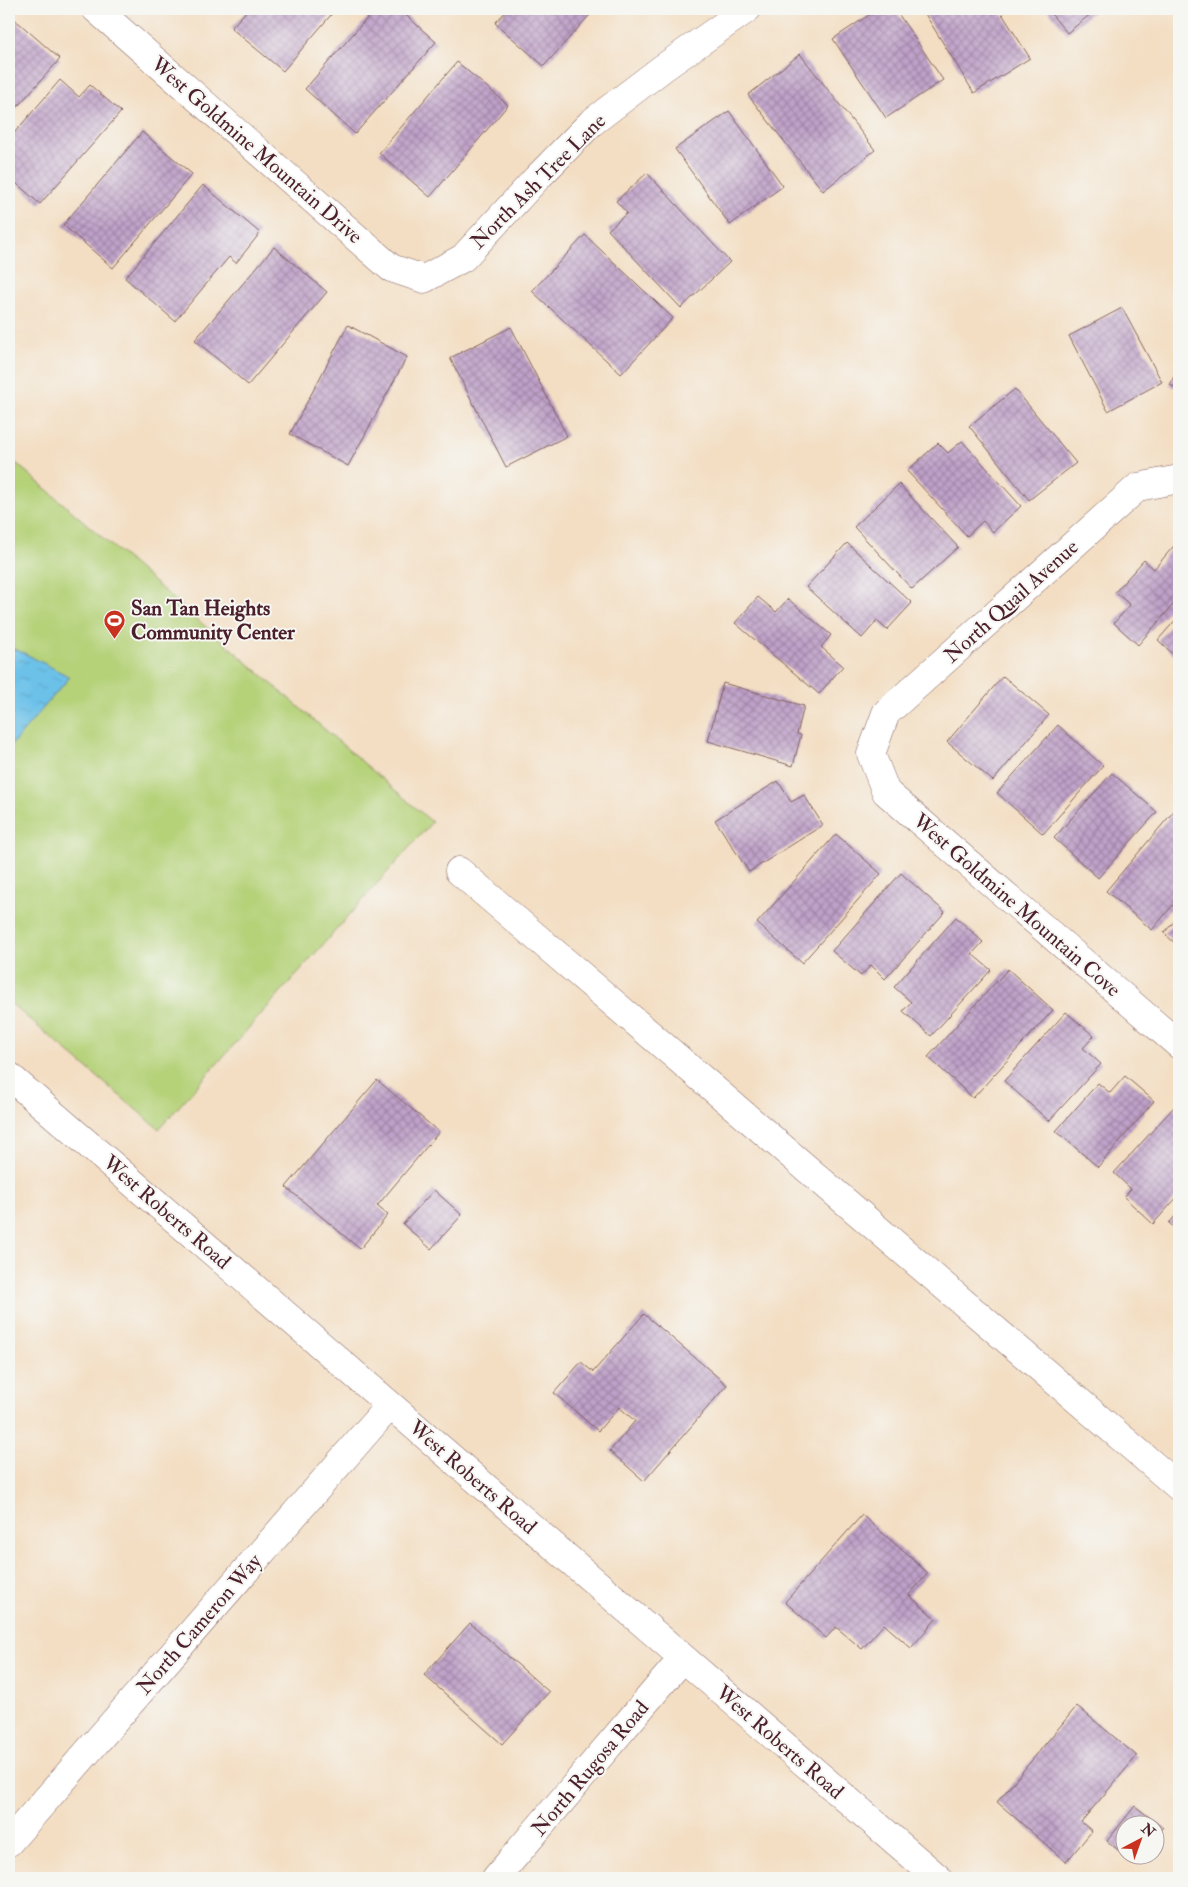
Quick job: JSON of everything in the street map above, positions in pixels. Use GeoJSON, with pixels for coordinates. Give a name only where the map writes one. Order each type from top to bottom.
{"type":"FeatureCollection","features":[{"type":"Feature","properties":{"kind":"street","name":"West Goldmine Mountain Drive"},"geometry":{"type":"LineString","coordinates":[[96,9],[392,268],[424,279]]}},
{"type":"Feature","properties":{"kind":"street","name":"North Ash Tree Lane"},"geometry":{"type":"LineString","coordinates":[[424,279],[464,258],[537,178],[591,123],[747,9]]}},
{"type":"Feature","properties":{"kind":"street","name":"North Quail Avenue"},"geometry":{"type":"LineString","coordinates":[[871,754],[886,713],[1138,487],[1179,479]]}},
{"type":"Feature","properties":{"kind":"street","name":"West Goldmine Mountain Cove"},"geometry":{"type":"LineString","coordinates":[[871,754],[886,792],[1179,1045]]}},
{"type":"Feature","properties":{"kind":"street"},"geometry":{"type":"LineString","coordinates":[[460,871],[1179,1487]]}},
{"type":"Feature","properties":{"kind":"street","name":"West Roberts Road"},"geometry":{"type":"LineString","coordinates":[[9,1076],[938,1878]]}},
{"type":"Feature","properties":{"kind":"street","name":"North Cameron Way"},"geometry":{"type":"LineString","coordinates":[[9,1842],[390,1405]]}},
{"type":"Feature","properties":{"kind":"street","name":"North Rugosa Road"},"geometry":{"type":"LineString","coordinates":[[496,1878],[683,1658]]}},
{"type":"Feature","properties":{"kind":"green space","name":"San Tan Heights Community Center"},"geometry":{"type":"Polygon","coordinates":[[[9,457],[432,822],[159,1129],[9,1002],[9,457]]]}},
{"type":"Feature","properties":{"kind":"water"},"geometry":{"type":"Polygon","coordinates":[[[9,647],[70,677],[9,748],[9,647]]]}},
{"type":"Feature","properties":{"kind":"building"},"geometry":{"type":"Polygon","coordinates":[[[248,9],[336,9],[283,71],[231,28],[248,9]]]}},
{"type":"Feature","properties":{"kind":"building"},"geometry":{"type":"Polygon","coordinates":[[[375,9],[399,9],[436,42],[355,134],[305,89],[375,9]]]}},
{"type":"Feature","properties":{"kind":"building"},"geometry":{"type":"Polygon","coordinates":[[[508,9],[595,9],[544,66],[495,23],[508,9]]]}},
{"type":"Feature","properties":{"kind":"building"},"geometry":{"type":"Polygon","coordinates":[[[878,9],[895,9],[943,80],[886,118],[833,39],[878,9]]]}},
{"type":"Feature","properties":{"kind":"building"},"geometry":{"type":"Polygon","coordinates":[[[922,9],[999,9],[1030,58],[974,93],[922,9]]]}},
{"type":"Feature","properties":{"kind":"building"},"geometry":{"type":"Polygon","coordinates":[[[1047,9],[1097,9],[1067,33],[1047,9]]]}},
{"type":"Feature","properties":{"kind":"building"},"geometry":{"type":"Polygon","coordinates":[[[11,16],[60,59],[9,116],[9,18],[11,16]]]}},
{"type":"Feature","properties":{"kind":"building"},"geometry":{"type":"Polygon","coordinates":[[[800,54],[875,150],[823,191],[748,95],[800,54]]]}},
{"type":"Feature","properties":{"kind":"building"},"geometry":{"type":"Polygon","coordinates":[[[457,62],[508,105],[430,197],[379,153],[457,62]]]}},
{"type":"Feature","properties":{"kind":"building"},"geometry":{"type":"Polygon","coordinates":[[[60,80],[79,97],[90,85],[121,112],[40,204],[9,177],[9,139],[60,80]]]}},
{"type":"Feature","properties":{"kind":"building"},"geometry":{"type":"Polygon","coordinates":[[[729,111],[783,186],[730,225],[675,149],[729,111]]]}},
{"type":"Feature","properties":{"kind":"building"},"geometry":{"type":"Polygon","coordinates":[[[142,132],[192,174],[113,268],[63,225],[142,132]]]}},
{"type":"Feature","properties":{"kind":"building"},"geometry":{"type":"Polygon","coordinates":[[[647,173],[730,262],[681,308],[608,230],[627,213],[616,201],[647,173]]]}},
{"type":"Feature","properties":{"kind":"building"},"geometry":{"type":"Polygon","coordinates":[[[203,185],[260,233],[236,263],[229,257],[175,321],[125,278],[203,185]]]}},
{"type":"Feature","properties":{"kind":"building"},"geometry":{"type":"Polygon","coordinates":[[[585,235],[673,318],[621,374],[532,291],[585,235]]]}},
{"type":"Feature","properties":{"kind":"building"},"geometry":{"type":"Polygon","coordinates":[[[274,247],[327,292],[248,385],[195,340],[274,247]]]}},
{"type":"Feature","properties":{"kind":"building"},"geometry":{"type":"Polygon","coordinates":[[[1122,308],[1162,382],[1108,411],[1069,336],[1122,308]]]}},
{"type":"Feature","properties":{"kind":"building"},"geometry":{"type":"Polygon","coordinates":[[[348,325],[407,357],[348,466],[290,434],[348,325]]]}},
{"type":"Feature","properties":{"kind":"building"},"geometry":{"type":"Polygon","coordinates":[[[511,327],[567,436],[506,467],[450,358],[511,327]]]}},
{"type":"Feature","properties":{"kind":"building"},"geometry":{"type":"Polygon","coordinates":[[[1179,366],[1179,389],[1170,385],[1179,366]]]}},
{"type":"Feature","properties":{"kind":"building"},"geometry":{"type":"Polygon","coordinates":[[[1015,389],[1076,463],[1029,500],[969,426],[1015,389]]]}},
{"type":"Feature","properties":{"kind":"building"},"geometry":{"type":"Polygon","coordinates":[[[962,441],[1021,506],[993,532],[983,521],[967,536],[907,471],[938,443],[948,453],[962,441]]]}},
{"type":"Feature","properties":{"kind":"building"},"geometry":{"type":"Polygon","coordinates":[[[899,484],[958,547],[912,589],[854,527],[899,484]]]}},
{"type":"Feature","properties":{"kind":"building"},"geometry":{"type":"Polygon","coordinates":[[[1179,540],[1179,598],[1138,645],[1114,623],[1130,605],[1115,592],[1144,560],[1154,569],[1179,540]]]}},
{"type":"Feature","properties":{"kind":"building"},"geometry":{"type":"Polygon","coordinates":[[[847,543],[912,603],[887,630],[877,621],[862,638],[806,587],[847,543]]]}},
{"type":"Feature","properties":{"kind":"building"},"geometry":{"type":"Polygon","coordinates":[[[758,597],[776,612],[788,599],[831,635],[821,647],[843,666],[819,694],[735,623],[758,597]]]}},
{"type":"Feature","properties":{"kind":"building"},"geometry":{"type":"Polygon","coordinates":[[[1179,616],[1179,660],[1158,640],[1179,616]]]}},
{"type":"Feature","properties":{"kind":"building"},"geometry":{"type":"Polygon","coordinates":[[[1003,676],[1049,715],[993,781],[947,742],[1003,676]]]}},
{"type":"Feature","properties":{"kind":"building"},"geometry":{"type":"Polygon","coordinates":[[[723,683],[804,706],[797,734],[801,735],[793,766],[708,741],[723,683]]]}},
{"type":"Feature","properties":{"kind":"building"},"geometry":{"type":"Polygon","coordinates":[[[1058,725],[1103,766],[1043,834],[997,793],[1058,725]]]}},
{"type":"Feature","properties":{"kind":"building"},"geometry":{"type":"Polygon","coordinates":[[[1112,773],[1157,812],[1098,878],[1054,838],[1112,773]]]}},
{"type":"Feature","properties":{"kind":"building"},"geometry":{"type":"Polygon","coordinates":[[[778,781],[791,802],[804,795],[823,825],[749,872],[715,820],[778,781]]]}},
{"type":"Feature","properties":{"kind":"building"},"geometry":{"type":"Polygon","coordinates":[[[1179,805],[1179,898],[1152,930],[1106,891],[1179,805]]]}},
{"type":"Feature","properties":{"kind":"building"},"geometry":{"type":"Polygon","coordinates":[[[836,834],[881,874],[802,963],[757,923],[836,834]]]}},
{"type":"Feature","properties":{"kind":"building"},"geometry":{"type":"Polygon","coordinates":[[[901,873],[945,912],[885,979],[871,965],[861,976],[832,951],[901,873]]]}},
{"type":"Feature","properties":{"kind":"building"},"geometry":{"type":"Polygon","coordinates":[[[1179,916],[1179,947],[1164,933],[1179,916]]]}},
{"type":"Feature","properties":{"kind":"building"},"geometry":{"type":"Polygon","coordinates":[[[956,917],[983,942],[972,954],[991,970],[931,1036],[903,1011],[911,1002],[894,987],[956,917]]]}},
{"type":"Feature","properties":{"kind":"building"},"geometry":{"type":"Polygon","coordinates":[[[1008,969],[1053,1010],[973,1098],[928,1057],[1008,969]]]}},
{"type":"Feature","properties":{"kind":"building"},"geometry":{"type":"Polygon","coordinates":[[[1066,1012],[1094,1036],[1083,1048],[1101,1064],[1049,1121],[1004,1081],[1066,1012]]]}},
{"type":"Feature","properties":{"kind":"building"},"geometry":{"type":"Polygon","coordinates":[[[1125,1076],[1154,1101],[1098,1167],[1056,1131],[1098,1083],[1110,1093],[1125,1076]]]}},
{"type":"Feature","properties":{"kind":"building"},"geometry":{"type":"Polygon","coordinates":[[[377,1080],[439,1132],[377,1206],[388,1215],[360,1249],[286,1187],[377,1080]]]}},
{"type":"Feature","properties":{"kind":"building"},"geometry":{"type":"Polygon","coordinates":[[[1174,1107],[1179,1112],[1179,1195],[1153,1224],[1124,1197],[1131,1189],[1114,1173],[1174,1107]]]}},
{"type":"Feature","properties":{"kind":"building"},"geometry":{"type":"Polygon","coordinates":[[[434,1190],[462,1215],[431,1249],[403,1224],[434,1190]]]}},
{"type":"Feature","properties":{"kind":"building"},"geometry":{"type":"Polygon","coordinates":[[[1179,1212],[1179,1232],[1169,1223],[1179,1212]]]}},
{"type":"Feature","properties":{"kind":"building"},"geometry":{"type":"Polygon","coordinates":[[[644,1314],[727,1385],[644,1481],[610,1451],[635,1421],[619,1407],[598,1431],[554,1393],[581,1362],[593,1372],[644,1314]]]}},
{"type":"Feature","properties":{"kind":"building"},"geometry":{"type":"Polygon","coordinates":[[[862,1515],[928,1573],[909,1595],[936,1619],[911,1648],[884,1624],[862,1649],[836,1627],[826,1638],[785,1602],[862,1515]]]}},
{"type":"Feature","properties":{"kind":"building"},"geometry":{"type":"Polygon","coordinates":[[[470,1623],[549,1692],[502,1744],[424,1675],[470,1623]]]}},
{"type":"Feature","properties":{"kind":"building"},"geometry":{"type":"Polygon","coordinates":[[[1077,1706],[1137,1756],[1081,1822],[1092,1831],[1066,1862],[997,1802],[1077,1706]]]}},
{"type":"Feature","properties":{"kind":"building"},"geometry":{"type":"Polygon","coordinates":[[[1135,1806],[1145,1814],[1129,1814],[1135,1806]]]}},
{"type":"Feature","properties":{"kind":"building"},"geometry":{"type":"Polygon","coordinates":[[[1116,1830],[1116,1848],[1107,1841],[1116,1830]]]}},
{"type":"Feature","properties":{"kind":"place","name":"San Tan Heights Community Center"},"geometry":{"type":"Point","coordinates":[115,639]}}]}
